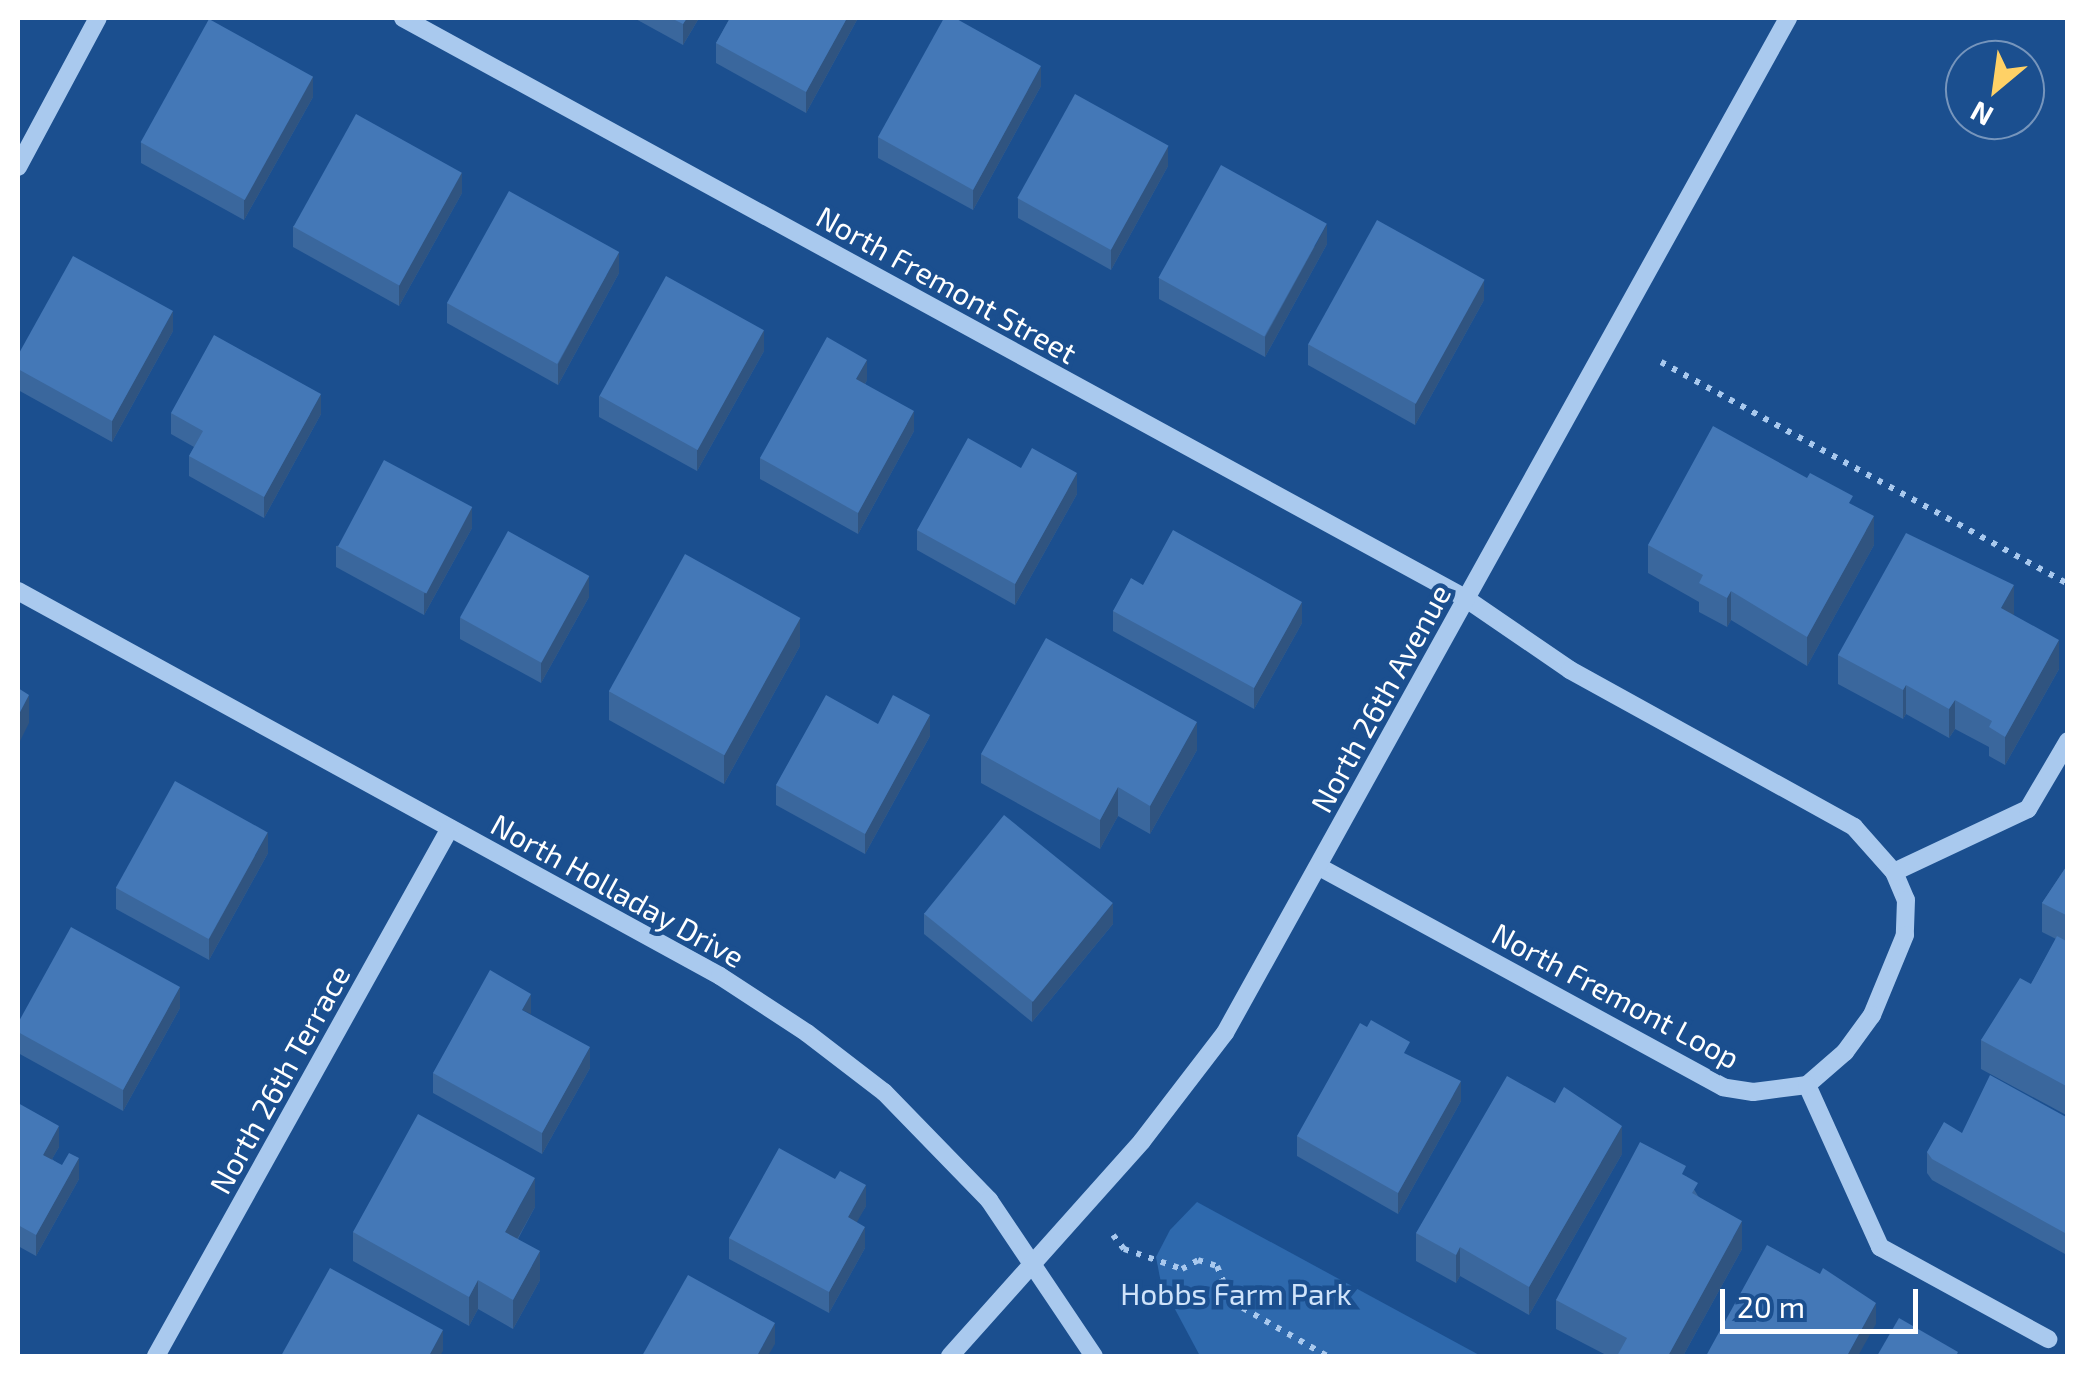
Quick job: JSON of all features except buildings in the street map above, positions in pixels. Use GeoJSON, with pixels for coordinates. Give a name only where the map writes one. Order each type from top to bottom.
{"type":"FeatureCollection","features":[{"type":"Feature","properties":{"kind":"street"},"geometry":{"type":"LineString","coordinates":[[18,166],[98,18]]}},
{"type":"Feature","properties":{"kind":"street","name":"North Fremont Street"},"geometry":{"type":"LineString","coordinates":[[403,18],[1465,598]]}},
{"type":"Feature","properties":{"kind":"street","name":"North 26th Avenue"},"geometry":{"type":"LineString","coordinates":[[950,1356],[1087,1202],[1225,1033],[1788,18]]}},
{"type":"Feature","properties":{"kind":"street","name":"North Holladay Drive"},"geometry":{"type":"LineString","coordinates":[[18,591],[720,976],[807,1033],[884,1092],[989,1200],[1094,1356]]}},
{"type":"Feature","properties":{"kind":"street"},"geometry":{"type":"LineString","coordinates":[[1465,598],[1570,670],[1854,827],[1894,872],[1906,900],[1895,968],[1846,1052],[1806,1084],[1880,1247],[2048,1339]]}},
{"type":"Feature","properties":{"kind":"street"},"geometry":{"type":"LineString","coordinates":[[1894,872],[2028,809],[2068,741]]}},
{"type":"Feature","properties":{"kind":"street","name":"North 26th Terrace"},"geometry":{"type":"LineString","coordinates":[[156,1356],[450,828]]}},
{"type":"Feature","properties":{"kind":"street","name":"North Fremont Loop"},"geometry":{"type":"LineString","coordinates":[[1319,867],[1723,1087],[1753,1092],[1806,1084]]}},
{"type":"Feature","properties":{"kind":"path"},"geometry":{"type":"LineString","coordinates":[[1661,362],[2068,584]]}},
{"type":"Feature","properties":{"kind":"path"},"geometry":{"type":"LineString","coordinates":[[1087,1202],[1124,1249],[1182,1269],[1208,1261],[1222,1272],[1220,1295],[1327,1356]]}},
{"type":"Feature","properties":{"kind":"green space","name":"Hobbs Farm Park"},"geometry":{"type":"Polygon","coordinates":[[[1197,1202],[1481,1356],[1200,1356],[1161,1283],[1156,1257],[1170,1230],[1197,1202]]]}}]}
